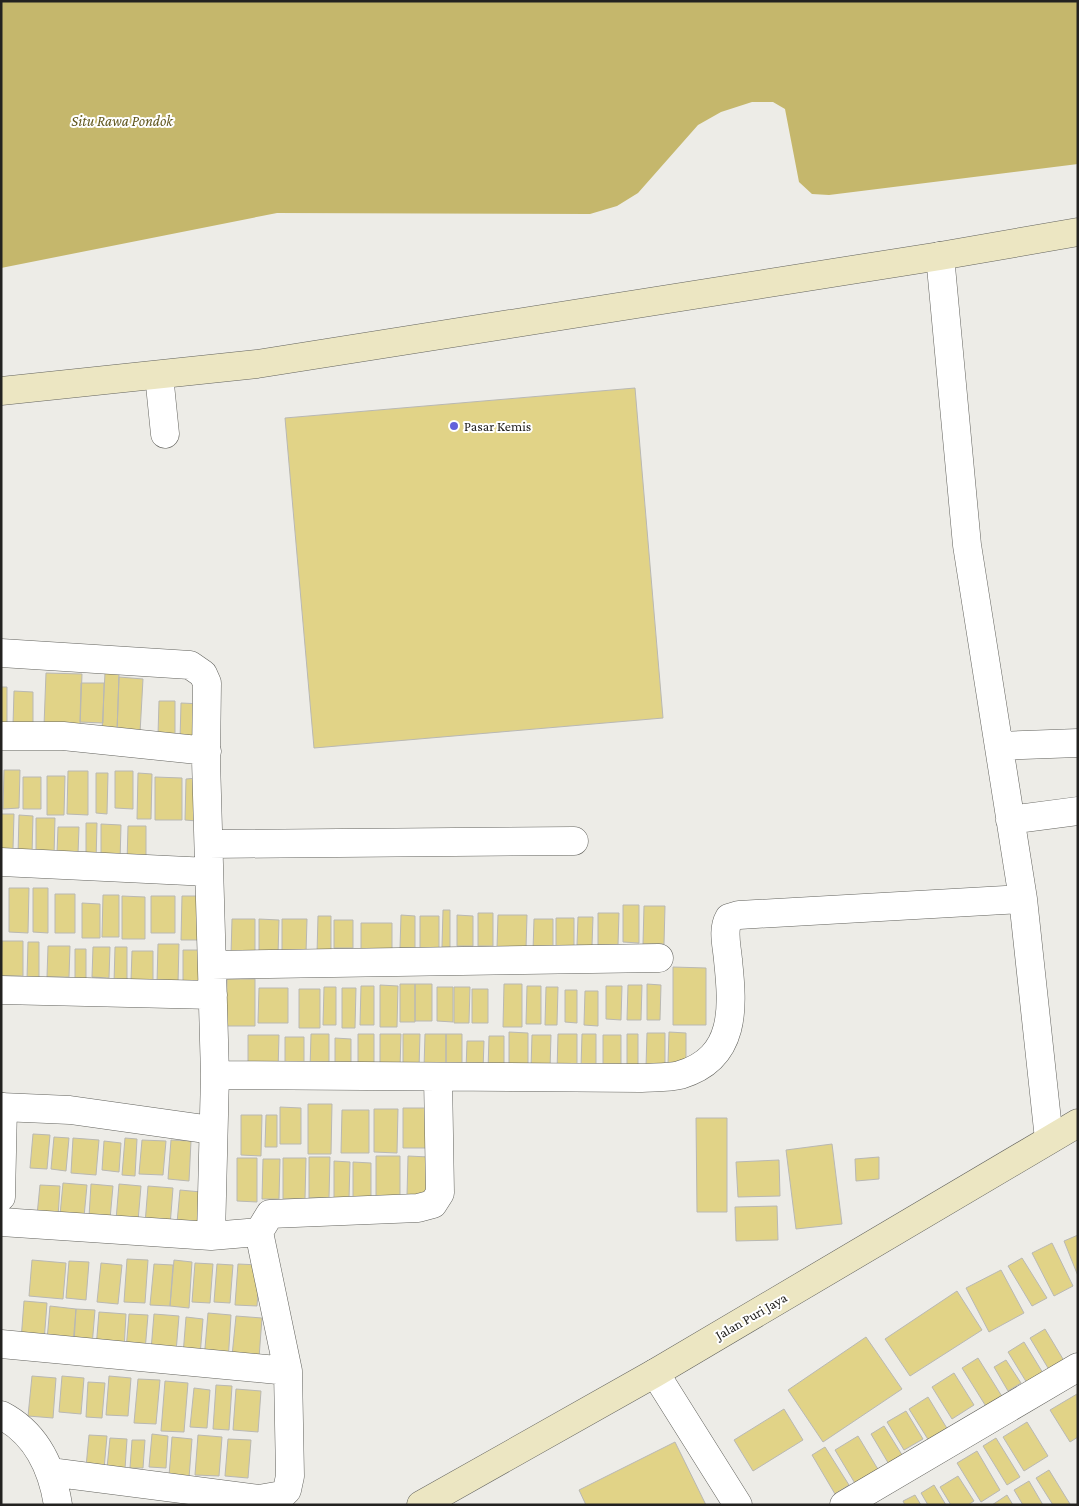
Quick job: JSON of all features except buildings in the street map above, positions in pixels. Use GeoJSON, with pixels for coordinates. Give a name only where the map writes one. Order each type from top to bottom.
{"type":"FeatureCollection","features":[{"type":"Feature","properties":{"kind":"street"},"geometry":{"type":"LineString","coordinates":[[1,391],[257,364],[940,256],[1078,232]]}},
{"type":"Feature","properties":{"kind":"street"},"geometry":{"type":"LineString","coordinates":[[940,256],[967,545],[1023,899],[1049,1139]]}},
{"type":"Feature","properties":{"kind":"street"},"geometry":{"type":"LineString","coordinates":[[159,375],[165,434]]}},
{"type":"Feature","properties":{"kind":"street"},"geometry":{"type":"LineString","coordinates":[[1,653],[190,665],[203,674],[207,684],[209,872],[215,1075],[212,1130],[211,1236]]}},
{"type":"Feature","properties":{"kind":"street"},"geometry":{"type":"LineString","coordinates":[[1,736],[63,736],[207,751]]}},
{"type":"Feature","properties":{"kind":"street"},"geometry":{"type":"LineString","coordinates":[[999,746],[1078,744]]}},
{"type":"Feature","properties":{"kind":"street"},"geometry":{"type":"LineString","coordinates":[[1010,820],[1078,810]]}},
{"type":"Feature","properties":{"kind":"street"},"geometry":{"type":"LineString","coordinates":[[209,844],[574,841]]}},
{"type":"Feature","properties":{"kind":"street"},"geometry":{"type":"LineString","coordinates":[[1,862],[209,872]]}},
{"type":"Feature","properties":{"kind":"street"},"geometry":{"type":"LineString","coordinates":[[215,1075],[641,1078],[679,1075],[702,1064],[717,1051],[730,1023],[732,998],[726,932],[729,918],[738,915],[1023,899]]}},
{"type":"Feature","properties":{"kind":"street"},"geometry":{"type":"LineString","coordinates":[[212,965],[659,958]]}},
{"type":"Feature","properties":{"kind":"street"},"geometry":{"type":"LineString","coordinates":[[1,990],[213,995]]}},
{"type":"Feature","properties":{"kind":"street"},"geometry":{"type":"LineString","coordinates":[[50,1472],[259,1499],[282,1495],[287,1490],[290,1476],[288,1371],[259,1232],[270,1214],[426,1207],[433,1204],[440,1193],[438,1077]]}},
{"type":"Feature","properties":{"kind":"street"},"geometry":{"type":"LineString","coordinates":[[1,1197],[2,1107],[70,1110],[212,1130]]}},
{"type":"Feature","properties":{"kind":"street","name":"Jalan Puri Jaya"},"geometry":{"type":"LineString","coordinates":[[421,1505],[655,1373],[951,1200],[1078,1123]]}},
{"type":"Feature","properties":{"kind":"street"},"geometry":{"type":"LineString","coordinates":[[1,1222],[211,1236],[259,1232]]}},
{"type":"Feature","properties":{"kind":"street"},"geometry":{"type":"LineString","coordinates":[[1,1344],[288,1371]]}},
{"type":"Feature","properties":{"kind":"street"},"geometry":{"type":"LineString","coordinates":[[844,1505],[1078,1367]]}},
{"type":"Feature","properties":{"kind":"street"},"geometry":{"type":"LineString","coordinates":[[655,1373],[674,1400],[738,1505]]}},
{"type":"Feature","properties":{"kind":"street"},"geometry":{"type":"LineString","coordinates":[[1,1415],[15,1422],[31,1436],[50,1472],[58,1505]]}},
{"type":"Feature","properties":{"kind":"water","name":"Situ Rawa Pondok"},"geometry":{"type":"Polygon","coordinates":[[[1,1],[1078,1],[1078,164],[829,195],[812,194],[799,182],[785,109],[773,102],[752,102],[721,112],[698,125],[638,193],[617,206],[590,214],[277,213],[1,268],[1,1]]]}},
{"type":"Feature","properties":{"kind":"place","name":"Pasar Kemis"},"geometry":{"type":"Point","coordinates":[454,426]}}]}
